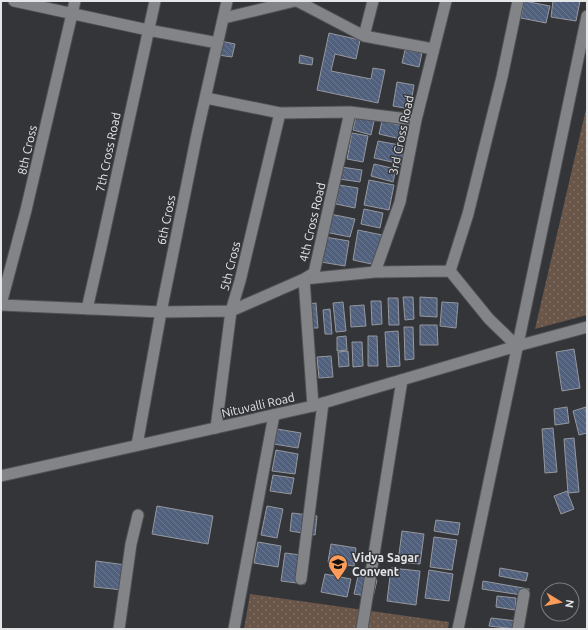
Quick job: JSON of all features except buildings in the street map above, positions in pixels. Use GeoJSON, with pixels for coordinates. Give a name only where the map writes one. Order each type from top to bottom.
{"type":"FeatureCollection","features":[{"type":"Feature","properties":{"kind":"street"},"geometry":{"type":"LineString","coordinates":[[14,1],[148,30],[218,43]]}},
{"type":"Feature","properties":{"kind":"street","name":"8th Cross"},"geometry":{"type":"LineString","coordinates":[[1,305],[26,210],[75,1]]}},
{"type":"Feature","properties":{"kind":"street","name":"7th Cross Road"},"geometry":{"type":"LineString","coordinates":[[87,308],[155,1]]}},
{"type":"Feature","properties":{"kind":"street","name":"6th Cross"},"geometry":{"type":"LineString","coordinates":[[137,445],[161,312],[227,1]]}},
{"type":"Feature","properties":{"kind":"street"},"geometry":{"type":"LineString","coordinates":[[224,18],[296,1],[364,36],[434,49]]}},
{"type":"Feature","properties":{"kind":"street"},"geometry":{"type":"LineString","coordinates":[[364,36],[373,1]]}},
{"type":"Feature","properties":{"kind":"street","name":"3rd Cross Road"},"geometry":{"type":"LineString","coordinates":[[375,272],[400,202],[416,120],[446,1]]}},
{"type":"Feature","properties":{"kind":"street"},"geometry":{"type":"LineString","coordinates":[[450,271],[468,214],[500,84],[518,1]]}},
{"type":"Feature","properties":{"kind":"street"},"geometry":{"type":"LineString","coordinates":[[458,629],[587,16]]}},
{"type":"Feature","properties":{"kind":"street"},"geometry":{"type":"LineString","coordinates":[[206,98],[280,113],[350,112],[416,120]]}},
{"type":"Feature","properties":{"kind":"street","name":"4th Cross Road"},"geometry":{"type":"LineString","coordinates":[[301,579],[318,405],[304,279],[314,273],[350,112]]}},
{"type":"Feature","properties":{"kind":"street","name":"5th Cross"},"geometry":{"type":"LineString","coordinates":[[216,428],[232,311],[280,113]]}},
{"type":"Feature","properties":{"kind":"street"},"geometry":{"type":"LineString","coordinates":[[1,305],[161,312],[232,311],[304,279],[375,272],[450,271]]}},
{"type":"Feature","properties":{"kind":"street"},"geometry":{"type":"LineString","coordinates":[[450,271],[489,319],[517,346]]}},
{"type":"Feature","properties":{"kind":"street","name":"Nituvalli Road"},"geometry":{"type":"LineString","coordinates":[[1,476],[318,405],[517,346],[587,327]]}},
{"type":"Feature","properties":{"kind":"street"},"geometry":{"type":"LineString","coordinates":[[362,629],[402,380]]}},
{"type":"Feature","properties":{"kind":"street"},"geometry":{"type":"LineString","coordinates":[[234,629],[274,415]]}},
{"type":"Feature","properties":{"kind":"street"},"geometry":{"type":"LineString","coordinates":[[119,629],[131,544],[138,515]]}},
{"type":"Feature","properties":{"kind":"street"},"geometry":{"type":"LineString","coordinates":[[518,629],[524,594]]}},
{"type":"Feature","properties":{"kind":"shaded area"},"geometry":{"type":"Polygon","coordinates":[[[587,105],[587,315],[535,329],[587,105]]]}},
{"type":"Feature","properties":{"kind":"shaded area"},"geometry":{"type":"Polygon","coordinates":[[[250,594],[449,622],[448,629],[244,629],[250,594]]]}},
{"type":"Feature","properties":{"kind":"place","name":"Vidya Sagar Convent"},"geometry":{"type":"Point","coordinates":[338,581]}}]}
